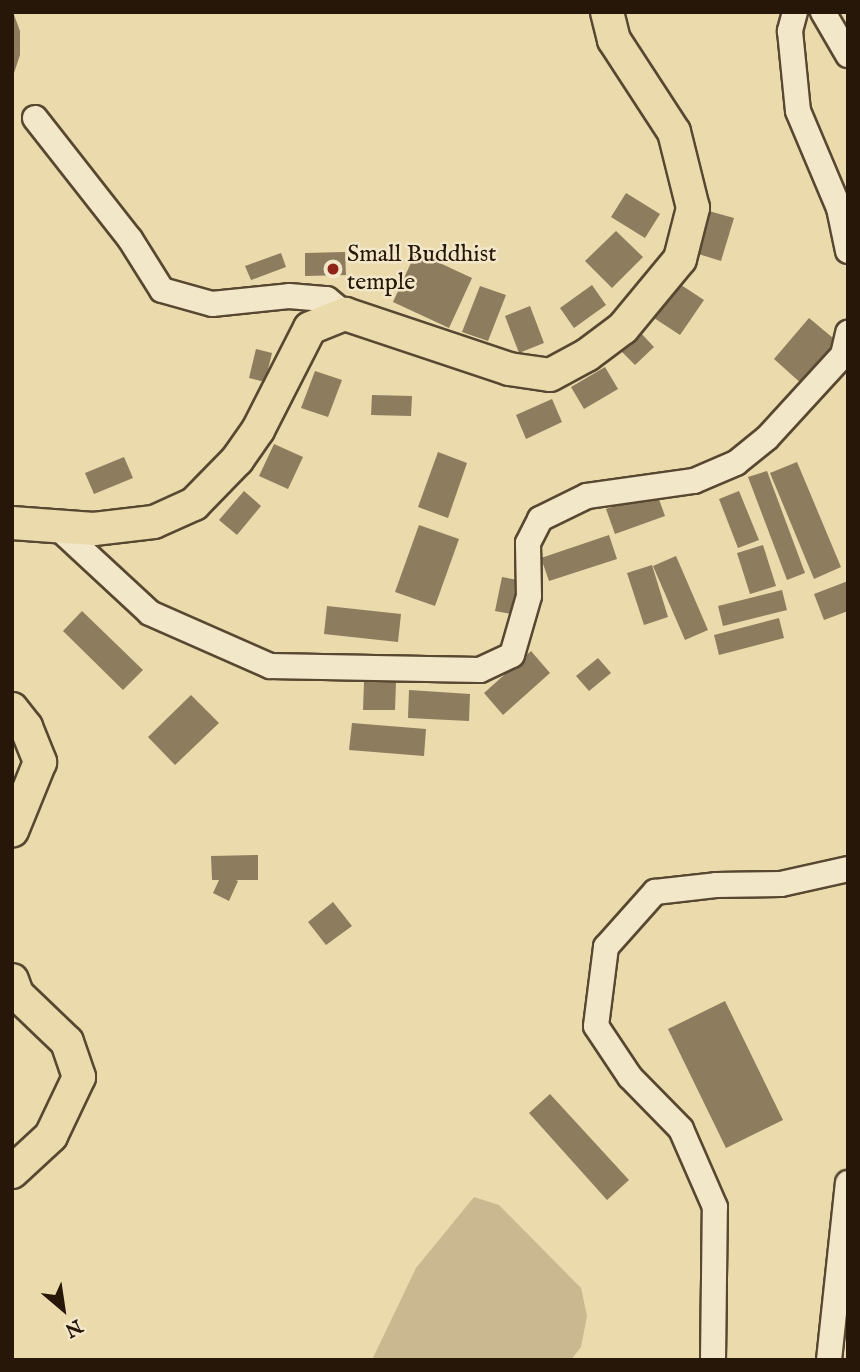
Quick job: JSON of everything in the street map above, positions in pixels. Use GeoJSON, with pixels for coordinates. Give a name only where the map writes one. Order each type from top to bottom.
{"type":"FeatureCollection","features":[{"type":"Feature","properties":{"kind":"main road"},"geometry":{"type":"LineString","coordinates":[[12,523],[94,529],[154,522],[194,504],[237,460],[258,430],[310,328],[345,314],[509,369],[550,375],[587,355],[623,328],[680,259],[693,208],[674,132],[614,40],[607,12]]}},
{"type":"Feature","properties":{"kind":"main road"},"geometry":{"type":"LineString","coordinates":[[12,709],[26,727],[40,762],[12,831]]}},
{"type":"Feature","properties":{"kind":"main road"},"geometry":{"type":"LineString","coordinates":[[12,980],[17,995],[67,1042],[79,1077],[51,1136],[12,1172]]}},
{"type":"Feature","properties":{"kind":"street"},"geometry":{"type":"LineString","coordinates":[[795,12],[790,31],[798,111],[839,208],[848,251]]}},
{"type":"Feature","properties":{"kind":"street"},"geometry":{"type":"LineString","coordinates":[[823,12],[848,55]]}},
{"type":"Feature","properties":{"kind":"street"},"geometry":{"type":"LineString","coordinates":[[35,118],[130,239],[162,290],[212,304],[289,296],[327,299],[345,314]]}},
{"type":"Feature","properties":{"kind":"street"},"geometry":{"type":"LineString","coordinates":[[55,525],[150,613],[270,666],[480,670],[512,655],[529,596],[528,543],[540,519],[587,496],[694,481],[736,463],[767,438],[843,355],[848,333]]}},
{"type":"Feature","properties":{"kind":"street"},"geometry":{"type":"LineString","coordinates":[[713,1360],[715,1207],[681,1129],[630,1077],[596,1026],[607,947],[655,892],[716,886],[781,884],[848,869]]}},
{"type":"Feature","properties":{"kind":"street"},"geometry":{"type":"LineString","coordinates":[[829,1360],[848,1183]]}},
{"type":"Feature","properties":{"kind":"shaded area"},"geometry":{"type":"Polygon","coordinates":[[[474,1197],[499,1205],[581,1288],[587,1316],[581,1347],[571,1360],[372,1360],[416,1268],[474,1197]]]}},
{"type":"Feature","properties":{"kind":"building"},"geometry":{"type":"Polygon","coordinates":[[[13,12],[20,31],[20,55],[13,76],[13,12]]]}},
{"type":"Feature","properties":{"kind":"building"},"geometry":{"type":"Polygon","coordinates":[[[626,193],[660,214],[645,238],[611,217],[626,193]]]}},
{"type":"Feature","properties":{"kind":"building"},"geometry":{"type":"Polygon","coordinates":[[[705,210],[734,218],[721,261],[692,252],[705,210]]]}},
{"type":"Feature","properties":{"kind":"building"},"geometry":{"type":"Polygon","coordinates":[[[616,231],[643,257],[612,288],[585,261],[616,231]]]}},
{"type":"Feature","properties":{"kind":"building"},"geometry":{"type":"Polygon","coordinates":[[[345,252],[346,275],[305,276],[305,253],[345,252]]]}},
{"type":"Feature","properties":{"kind":"building"},"geometry":{"type":"Polygon","coordinates":[[[416,252],[472,278],[449,328],[393,302],[416,252]]]}},
{"type":"Feature","properties":{"kind":"building"},"geometry":{"type":"Polygon","coordinates":[[[281,253],[286,267],[251,280],[245,266],[281,253]]]}},
{"type":"Feature","properties":{"kind":"building"},"geometry":{"type":"Polygon","coordinates":[[[675,281],[704,300],[680,335],[651,316],[675,281]]]}},
{"type":"Feature","properties":{"kind":"building"},"geometry":{"type":"Polygon","coordinates":[[[592,285],[606,305],[574,328],[560,308],[592,285]]]}},
{"type":"Feature","properties":{"kind":"building"},"geometry":{"type":"Polygon","coordinates":[[[480,286],[506,295],[488,341],[462,332],[480,286]]]}},
{"type":"Feature","properties":{"kind":"building"},"geometry":{"type":"Polygon","coordinates":[[[530,306],[544,343],[519,353],[505,316],[530,306]]]}},
{"type":"Feature","properties":{"kind":"building"},"geometry":{"type":"Polygon","coordinates":[[[809,318],[839,343],[803,385],[774,359],[809,318]]]}},
{"type":"Feature","properties":{"kind":"building"},"geometry":{"type":"Polygon","coordinates":[[[639,331],[654,347],[635,365],[620,350],[639,331]]]}},
{"type":"Feature","properties":{"kind":"building"},"geometry":{"type":"Polygon","coordinates":[[[256,349],[272,353],[265,382],[249,378],[256,349]]]}},
{"type":"Feature","properties":{"kind":"building"},"geometry":{"type":"Polygon","coordinates":[[[605,367],[618,389],[584,409],[571,387],[605,367]]]}},
{"type":"Feature","properties":{"kind":"building"},"geometry":{"type":"Polygon","coordinates":[[[315,371],[342,380],[328,417],[301,408],[315,371]]]}},
{"type":"Feature","properties":{"kind":"building"},"geometry":{"type":"Polygon","coordinates":[[[372,395],[412,396],[411,416],[371,415],[372,395]]]}},
{"type":"Feature","properties":{"kind":"building"},"geometry":{"type":"Polygon","coordinates":[[[552,399],[562,422],[526,439],[516,415],[552,399]]]}},
{"type":"Feature","properties":{"kind":"building"},"geometry":{"type":"Polygon","coordinates":[[[274,444],[303,457],[288,489],[259,476],[274,444]]]}},
{"type":"Feature","properties":{"kind":"building"},"geometry":{"type":"Polygon","coordinates":[[[438,452],[467,463],[448,518],[418,507],[438,452]]]}},
{"type":"Feature","properties":{"kind":"building"},"geometry":{"type":"Polygon","coordinates":[[[124,457],[133,478],[94,494],[85,473],[124,457]]]}},
{"type":"Feature","properties":{"kind":"building"},"geometry":{"type":"Polygon","coordinates":[[[797,462],[841,567],[814,579],[770,473],[797,462]]]}},
{"type":"Feature","properties":{"kind":"building"},"geometry":{"type":"Polygon","coordinates":[[[767,471],[805,573],[787,580],[748,477],[767,471]]]}},
{"type":"Feature","properties":{"kind":"building"},"geometry":{"type":"Polygon","coordinates":[[[244,491],[261,506],[237,535],[219,520],[244,491]]]}},
{"type":"Feature","properties":{"kind":"building"},"geometry":{"type":"Polygon","coordinates":[[[656,491],[665,516],[615,534],[606,509],[656,491]]]}},
{"type":"Feature","properties":{"kind":"building"},"geometry":{"type":"Polygon","coordinates":[[[739,491],[759,540],[738,548],[719,499],[739,491]]]}},
{"type":"Feature","properties":{"kind":"building"},"geometry":{"type":"Polygon","coordinates":[[[419,525],[459,539],[435,606],[395,592],[419,525]]]}},
{"type":"Feature","properties":{"kind":"building"},"geometry":{"type":"Polygon","coordinates":[[[609,535],[617,559],[549,581],[541,558],[609,535]]]}},
{"type":"Feature","properties":{"kind":"building"},"geometry":{"type":"Polygon","coordinates":[[[763,545],[776,586],[750,594],[737,553],[763,545]]]}},
{"type":"Feature","properties":{"kind":"building"},"geometry":{"type":"Polygon","coordinates":[[[676,556],[708,630],[685,640],[653,566],[676,556]]]}},
{"type":"Feature","properties":{"kind":"building"},"geometry":{"type":"Polygon","coordinates":[[[652,565],[668,617],[644,625],[627,573],[652,565]]]}},
{"type":"Feature","properties":{"kind":"building"},"geometry":{"type":"Polygon","coordinates":[[[502,577],[518,580],[512,614],[495,611],[502,577]]]}},
{"type":"Feature","properties":{"kind":"building"},"geometry":{"type":"Polygon","coordinates":[[[848,581],[848,611],[824,620],[814,594],[848,581]]]}},
{"type":"Feature","properties":{"kind":"building"},"geometry":{"type":"Polygon","coordinates":[[[782,590],[787,610],[723,626],[718,606],[782,590]]]}},
{"type":"Feature","properties":{"kind":"building"},"geometry":{"type":"Polygon","coordinates":[[[327,606],[401,614],[398,642],[324,634],[327,606]]]}},
{"type":"Feature","properties":{"kind":"building"},"geometry":{"type":"Polygon","coordinates":[[[82,611],[143,670],[123,690],[63,631],[82,611]]]}},
{"type":"Feature","properties":{"kind":"building"},"geometry":{"type":"Polygon","coordinates":[[[779,618],[784,638],[719,655],[714,635],[779,618]]]}},
{"type":"Feature","properties":{"kind":"building"},"geometry":{"type":"Polygon","coordinates":[[[531,651],[550,673],[503,715],[484,693],[531,651]]]}},
{"type":"Feature","properties":{"kind":"building"},"geometry":{"type":"Polygon","coordinates":[[[598,658],[611,673],[589,691],[576,676],[598,658]]]}},
{"type":"Feature","properties":{"kind":"building"},"geometry":{"type":"Polygon","coordinates":[[[364,682],[396,682],[395,710],[363,710],[364,682]]]}},
{"type":"Feature","properties":{"kind":"building"},"geometry":{"type":"Polygon","coordinates":[[[409,690],[470,694],[469,721],[408,718],[409,690]]]}},
{"type":"Feature","properties":{"kind":"building"},"geometry":{"type":"Polygon","coordinates":[[[191,695],[219,723],[175,765],[148,737],[191,695]]]}},
{"type":"Feature","properties":{"kind":"building"},"geometry":{"type":"Polygon","coordinates":[[[352,723],[426,729],[424,756],[349,750],[352,723]]]}},
{"type":"Feature","properties":{"kind":"building"},"geometry":{"type":"Polygon","coordinates":[[[258,855],[258,880],[236,880],[238,881],[229,901],[213,893],[219,880],[212,880],[211,856],[258,855]]]}},
{"type":"Feature","properties":{"kind":"building"},"geometry":{"type":"Polygon","coordinates":[[[333,902],[352,926],[326,945],[308,922],[333,902]]]}},
{"type":"Feature","properties":{"kind":"building"},"geometry":{"type":"Polygon","coordinates":[[[725,1001],[783,1120],[726,1148],[668,1029],[725,1001]]]}},
{"type":"Feature","properties":{"kind":"building"},"geometry":{"type":"Polygon","coordinates":[[[550,1094],[629,1180],[607,1200],[529,1113],[550,1094]]]}},
{"type":"Feature","properties":{"kind":"place","name":"Small Buddhist temple"},"geometry":{"type":"Point","coordinates":[333,269]}}]}
